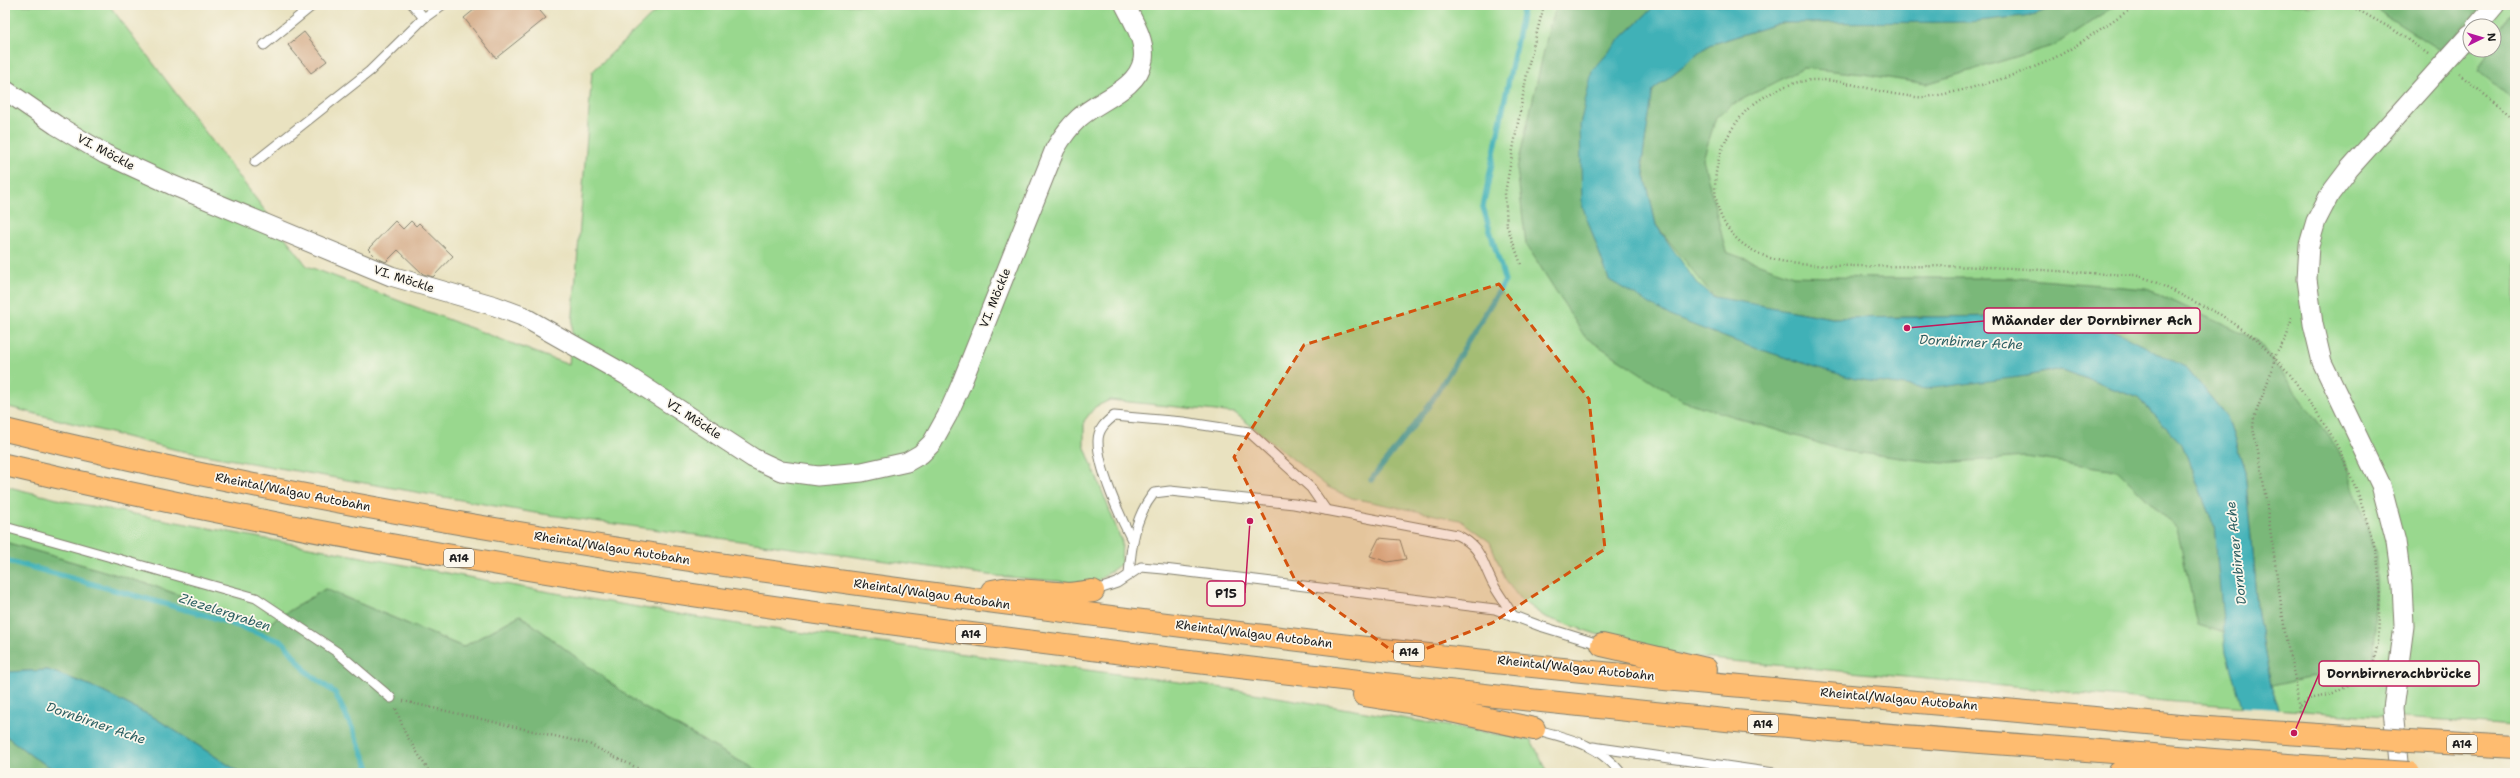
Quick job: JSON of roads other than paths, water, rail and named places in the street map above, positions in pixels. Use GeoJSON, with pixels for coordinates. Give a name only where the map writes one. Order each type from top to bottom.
{"type":"FeatureCollection","features":[{"type":"Feature","properties":{"kind":"highway","name":"Rheintal/Walgau Autobahn"},"geometry":{"type":"LineString","coordinates":[[5,430],[100,453],[489,529],[692,561],[955,597],[1371,648],[1773,688],[2179,726],[2515,747]]}},
{"type":"Feature","properties":{"kind":"highway","name":"A14"},"geometry":{"type":"LineString","coordinates":[[5,465],[340,537],[505,565],[917,627],[1344,680],[2190,768],[2220,767],[2409,773]]}},
{"type":"Feature","properties":{"kind":"highway"},"geometry":{"type":"LineString","coordinates":[[955,597],[1003,589],[1070,594],[1093,591]]}},
{"type":"Feature","properties":{"kind":"highway"},"geometry":{"type":"LineString","coordinates":[[1602,645],[1724,673],[1773,688]]}},
{"type":"Feature","properties":{"kind":"highway"},"geometry":{"type":"LineString","coordinates":[[1344,680],[1366,697],[1414,703],[1534,729]]}},
{"type":"Feature","properties":{"kind":"highway"},"geometry":{"type":"LineString","coordinates":[[2119,773],[2190,768]]}},
{"type":"Feature","properties":{"kind":"street","name":"VI. Möckle"},"geometry":{"type":"LineString","coordinates":[[5,90],[105,154],[172,185],[391,276],[495,306],[522,316],[626,375],[753,458],[781,471],[818,476],[862,472],[908,462],[921,454],[932,443],[948,416],[1055,149],[1067,130],[1080,117],[1138,75],[1143,58],[1139,34],[1125,5]]}},
{"type":"Feature","properties":{"kind":"street"},"geometry":{"type":"LineString","coordinates":[[2484,18],[2495,5]]}},
{"type":"Feature","properties":{"kind":"street"},"geometry":{"type":"LineString","coordinates":[[2399,773],[2393,709],[2404,626],[2402,586],[2396,542],[2381,485],[2322,362],[2313,324],[2307,279],[2316,221],[2330,194],[2349,169],[2462,44]]}},
{"type":"Feature","properties":{"kind":"lane"},"geometry":{"type":"LineString","coordinates":[[264,45],[313,5]]}},
{"type":"Feature","properties":{"kind":"lane"},"geometry":{"type":"LineString","coordinates":[[413,5],[424,18]]}},
{"type":"Feature","properties":{"kind":"lane"},"geometry":{"type":"LineString","coordinates":[[255,162],[370,71],[424,18],[442,5]]}},
{"type":"Feature","properties":{"kind":"lane"},"geometry":{"type":"LineString","coordinates":[[1133,542],[1104,471],[1098,440],[1103,424],[1114,416],[1183,422],[1249,432],[1311,488],[1326,510]]}},
{"type":"Feature","properties":{"kind":"lane"},"geometry":{"type":"LineString","coordinates":[[1129,575],[1133,542],[1145,504],[1154,493],[1170,491],[1294,504],[1457,535],[1471,542],[1481,556],[1493,583],[1513,616]]}},
{"type":"Feature","properties":{"kind":"lane"},"geometry":{"type":"LineString","coordinates":[[5,527],[256,598],[337,652],[391,698]]}},
{"type":"Feature","properties":{"kind":"lane"},"geometry":{"type":"LineString","coordinates":[[1093,591],[1117,583],[1141,567],[1164,568],[1495,608],[1513,616],[1602,645]]}},
{"type":"Feature","properties":{"kind":"lane"},"geometry":{"type":"LineString","coordinates":[[1534,729],[1593,747],[1774,773]]}},
{"type":"Feature","properties":{"kind":"lane"},"geometry":{"type":"LineString","coordinates":[[1593,747],[1609,759],[1620,773]]}},
{"type":"Feature","properties":{"kind":"water","name":"Dornbirner Ache"},"geometry":{"type":"Polygon","coordinates":[[[1656,5],[2060,5],[2032,15],[1970,22],[1780,23],[1709,45],[1653,90],[1642,162],[1656,225],[1698,285],[1714,297],[1832,318],[2014,316],[2115,331],[2187,368],[2227,417],[2245,471],[2257,608],[2271,686],[2303,773],[2262,773],[2226,653],[2214,526],[2182,444],[2138,398],[2060,369],[2027,376],[1926,389],[1855,379],[1745,345],[1672,317],[1609,280],[1582,205],[1580,125],[1592,71],[1623,36],[1656,5]]]}},
{"type":"Feature","properties":{"kind":"water","name":"Dornbirner Ache"},"geometry":{"type":"Polygon","coordinates":[[[48,670],[89,685],[155,718],[241,773],[60,773],[33,757],[5,735],[5,672],[48,670]]]}},
{"type":"Feature","properties":{"kind":"waterway"},"geometry":{"type":"LineString","coordinates":[[1371,480],[1428,407],[1505,281],[1483,207],[1524,5]]}},
{"type":"Feature","properties":{"kind":"waterway","name":"Ziezelergraben"},"geometry":{"type":"LineString","coordinates":[[5,560],[209,616],[283,642],[307,672],[335,693],[353,730],[371,773]]}},
{"type":"Feature","properties":{"kind":"place","name":"Mäander der Dornbirner Ach"},"geometry":{"type":"Point","coordinates":[1907,328]}},
{"type":"Feature","properties":{"kind":"place","name":"P15"},"geometry":{"type":"Point","coordinates":[1250,521]}},
{"type":"Feature","properties":{"kind":"place","name":"Dornbirnerachbrücke"},"geometry":{"type":"Point","coordinates":[2294,733]}}]}
